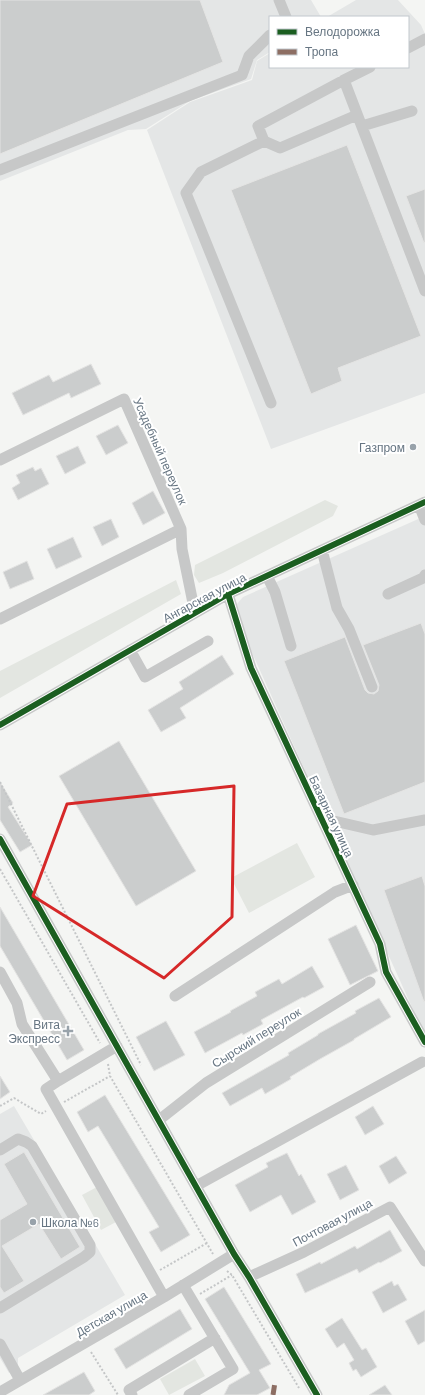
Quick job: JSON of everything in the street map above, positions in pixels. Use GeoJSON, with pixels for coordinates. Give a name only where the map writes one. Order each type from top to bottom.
{"type":"FeatureCollection","features":[{"type":"Feature","properties":{"kind":"street"},"geometry":{"type":"LineString","coordinates":[[279,0],[286,16]]}},
{"type":"Feature","properties":{"kind":"street"},"geometry":{"type":"LineString","coordinates":[[0,170],[242,75],[249,56],[269,36]]}},
{"type":"Feature","properties":{"kind":"street"},"geometry":{"type":"LineString","coordinates":[[409,47],[425,39]]}},
{"type":"Feature","properties":{"kind":"street"},"geometry":{"type":"LineString","coordinates":[[357,70],[344,80],[258,126],[264,141],[280,148],[357,115]]}},
{"type":"Feature","properties":{"kind":"street"},"geometry":{"type":"LineString","coordinates":[[344,80],[425,291]]}},
{"type":"Feature","properties":{"kind":"street"},"geometry":{"type":"LineString","coordinates":[[362,126],[412,111]]}},
{"type":"Feature","properties":{"kind":"street"},"geometry":{"type":"LineString","coordinates":[[264,141],[201,172],[186,193],[271,403]]}},
{"type":"Feature","properties":{"kind":"street","name":"Усадебный переулок"},"geometry":{"type":"LineString","coordinates":[[0,460],[124,399],[181,529],[182,549],[195,613]]}},
{"type":"Feature","properties":{"kind":"street"},"geometry":{"type":"LineString","coordinates":[[422,503],[425,520]]}},
{"type":"Feature","properties":{"kind":"street","name":"Ангарская улица"},"geometry":{"type":"LineString","coordinates":[[0,725],[228,594],[422,503]]}},
{"type":"Feature","properties":{"kind":"street"},"geometry":{"type":"LineString","coordinates":[[0,620],[181,529]]}},
{"type":"Feature","properties":{"kind":"street"},"geometry":{"type":"LineString","coordinates":[[322,550],[337,608],[349,629],[372,687]]}},
{"type":"Feature","properties":{"kind":"street"},"geometry":{"type":"LineString","coordinates":[[388,594],[423,578],[425,575]]}},
{"type":"Feature","properties":{"kind":"street"},"geometry":{"type":"LineString","coordinates":[[267,576],[275,592],[291,646]]}},
{"type":"Feature","properties":{"kind":"street","name":"Базарная улица"},"geometry":{"type":"LineString","coordinates":[[228,594],[251,668],[380,944],[386,972],[425,1042]]}},
{"type":"Feature","properties":{"kind":"street"},"geometry":{"type":"LineString","coordinates":[[130,650],[145,678],[208,641]]}},
{"type":"Feature","properties":{"kind":"street"},"geometry":{"type":"LineString","coordinates":[[321,818],[373,830],[424,823]]}},
{"type":"Feature","properties":{"kind":"street"},"geometry":{"type":"LineString","coordinates":[[0,839],[234,1254],[246,1272],[317,1395]]}},
{"type":"Feature","properties":{"kind":"street"},"geometry":{"type":"LineString","coordinates":[[175,996],[335,892],[352,885]]}},
{"type":"Feature","properties":{"kind":"street"},"geometry":{"type":"LineString","coordinates":[[0,972],[17,1003],[22,1024],[58,1081]]}},
{"type":"Feature","properties":{"kind":"street","name":"Сырский переулок"},"geometry":{"type":"LineString","coordinates":[[159,1120],[206,1083],[370,982]]}},
{"type":"Feature","properties":{"kind":"street"},"geometry":{"type":"LineString","coordinates":[[117,1046],[46,1089],[164,1297]]}},
{"type":"Feature","properties":{"kind":"street"},"geometry":{"type":"LineString","coordinates":[[196,1186],[422,1062]]}},
{"type":"Feature","properties":{"kind":"street"},"geometry":{"type":"LineString","coordinates":[[0,1150],[18,1139],[32,1146],[90,1245],[90,1252],[0,1308]]}},
{"type":"Feature","properties":{"kind":"street","name":"Почтовая улица"},"geometry":{"type":"LineString","coordinates":[[246,1272],[304,1252],[390,1207],[425,1260]]}},
{"type":"Feature","properties":{"kind":"street","name":"Детская улица"},"geometry":{"type":"LineString","coordinates":[[0,1392],[164,1297],[234,1254]]}},
{"type":"Feature","properties":{"kind":"street"},"geometry":{"type":"LineString","coordinates":[[183,1285],[233,1368],[188,1395]]}},
{"type":"Feature","properties":{"kind":"street"},"geometry":{"type":"LineString","coordinates":[[132,1395],[129,1390],[214,1338]]}},
{"type":"Feature","properties":{"kind":"street"},"geometry":{"type":"LineString","coordinates":[[0,1344],[20,1380]]}},
{"type":"Feature","properties":{"kind":"path"},"geometry":{"type":"LineString","coordinates":[[0,782],[142,1066]]}},
{"type":"Feature","properties":{"kind":"path"},"geometry":{"type":"LineString","coordinates":[[0,869],[105,1053],[110,1076],[219,1264],[232,1275],[300,1390]]}},
{"type":"Feature","properties":{"kind":"path"},"geometry":{"type":"LineString","coordinates":[[151,1275],[207,1243]]}},
{"type":"Feature","properties":{"kind":"path"},"geometry":{"type":"LineString","coordinates":[[192,1299],[232,1275],[246,1272]]}},
{"type":"Feature","properties":{"kind":"path"},"geometry":{"type":"LineString","coordinates":[[88,1346],[118,1395]]}},
{"type":"Feature","properties":{"kind":"highlighted area"},"geometry":{"type":"Polygon","coordinates":[[[234,786],[232,917],[164,978],[33,896],[67,804],[234,786]]]}},
{"type":"Feature","properties":{"kind":"shaded area"},"geometry":{"type":"Polygon","coordinates":[[[0,0],[311,0],[320,16],[269,16],[269,53],[257,60],[251,79],[190,101],[146,129],[128,130],[0,181],[0,0]]]}},
{"type":"Feature","properties":{"kind":"shaded area"},"geometry":{"type":"Polygon","coordinates":[[[356,0],[398,0],[421,25],[425,34],[425,393],[271,449],[147,130],[190,102],[252,80],[257,61],[269,54],[269,68],[409,68],[409,16],[329,16],[356,0]]]}},
{"type":"Feature","properties":{"kind":"shaded area"},"geometry":{"type":"Polygon","coordinates":[[[325,500],[338,506],[333,516],[223,573],[199,583],[194,575],[195,565],[325,500]]]}},
{"type":"Feature","properties":{"kind":"shaded area"},"geometry":{"type":"Polygon","coordinates":[[[425,516],[425,1036],[248,644],[237,604],[243,597],[425,516]]]}},
{"type":"Feature","properties":{"kind":"shaded area"},"geometry":{"type":"Polygon","coordinates":[[[176,580],[181,594],[0,698],[0,671],[176,580]]]}},
{"type":"Feature","properties":{"kind":"shaded area"},"geometry":{"type":"Polygon","coordinates":[[[297,843],[315,877],[249,913],[231,878],[297,843]]]}},
{"type":"Feature","properties":{"kind":"shaded area"},"geometry":{"type":"Polygon","coordinates":[[[14,1106],[125,1295],[18,1358],[18,1367],[9,1373],[0,1358],[0,1114],[14,1106]]]}},
{"type":"Feature","properties":{"kind":"shaded area"},"geometry":{"type":"Polygon","coordinates":[[[97,1187],[116,1222],[101,1230],[82,1195],[97,1187]]]}},
{"type":"Feature","properties":{"kind":"shaded area"},"geometry":{"type":"Polygon","coordinates":[[[195,1359],[205,1376],[169,1395],[160,1379],[195,1359]]]}},
{"type":"Feature","properties":{"kind":"building"},"geometry":{"type":"Polygon","coordinates":[[[0,0],[200,0],[223,62],[0,154],[0,0]]]}},
{"type":"Feature","properties":{"kind":"building"},"geometry":{"type":"Polygon","coordinates":[[[347,145],[421,336],[338,368],[342,381],[311,394],[231,190],[347,145]]]}},
{"type":"Feature","properties":{"kind":"building"},"geometry":{"type":"Polygon","coordinates":[[[425,189],[425,242],[424,243],[406,196],[425,189]]]}},
{"type":"Feature","properties":{"kind":"building"},"geometry":{"type":"Polygon","coordinates":[[[91,364],[101,384],[71,398],[69,393],[23,415],[12,393],[49,375],[53,382],[91,364]]]}},
{"type":"Feature","properties":{"kind":"building"},"geometry":{"type":"Polygon","coordinates":[[[118,425],[128,443],[106,455],[96,436],[118,425]]]}},
{"type":"Feature","properties":{"kind":"building"},"geometry":{"type":"Polygon","coordinates":[[[78,446],[86,463],[65,474],[56,456],[78,446]]]}},
{"type":"Feature","properties":{"kind":"building"},"geometry":{"type":"Polygon","coordinates":[[[33,467],[35,471],[41,468],[49,484],[18,500],[12,488],[20,483],[16,475],[33,467]]]}},
{"type":"Feature","properties":{"kind":"building"},"geometry":{"type":"Polygon","coordinates":[[[153,491],[165,513],[143,525],[132,503],[153,491]]]}},
{"type":"Feature","properties":{"kind":"building"},"geometry":{"type":"Polygon","coordinates":[[[111,519],[119,537],[102,546],[93,527],[111,519]]]}},
{"type":"Feature","properties":{"kind":"building"},"geometry":{"type":"Polygon","coordinates":[[[73,537],[82,557],[56,569],[47,549],[73,537]]]}},
{"type":"Feature","properties":{"kind":"building"},"geometry":{"type":"Polygon","coordinates":[[[27,561],[34,579],[10,589],[3,572],[27,561]]]}},
{"type":"Feature","properties":{"kind":"building"},"geometry":{"type":"Polygon","coordinates":[[[421,623],[425,634],[425,782],[344,814],[284,661],[345,637],[365,690],[368,693],[374,694],[378,691],[379,685],[363,645],[421,623]]]}},
{"type":"Feature","properties":{"kind":"building"},"geometry":{"type":"Polygon","coordinates":[[[222,655],[234,674],[180,708],[186,718],[161,732],[148,710],[183,689],[179,682],[222,655]]]}},
{"type":"Feature","properties":{"kind":"building"},"geometry":{"type":"Polygon","coordinates":[[[119,741],[196,871],[136,906],[59,776],[119,741]]]}},
{"type":"Feature","properties":{"kind":"building"},"geometry":{"type":"Polygon","coordinates":[[[0,782],[13,803],[8,807],[32,845],[20,852],[0,820],[0,782]]]}},
{"type":"Feature","properties":{"kind":"building"},"geometry":{"type":"Polygon","coordinates":[[[422,876],[425,886],[424,1002],[384,890],[422,876]]]}},
{"type":"Feature","properties":{"kind":"building"},"geometry":{"type":"Polygon","coordinates":[[[0,907],[84,1050],[67,1060],[0,946],[0,907]]]}},
{"type":"Feature","properties":{"kind":"building"},"geometry":{"type":"Polygon","coordinates":[[[356,925],[378,971],[350,985],[328,939],[356,925]]]}},
{"type":"Feature","properties":{"kind":"building"},"geometry":{"type":"Polygon","coordinates":[[[312,966],[324,987],[261,1020],[263,1024],[243,1035],[242,1033],[205,1053],[194,1032],[257,996],[255,992],[279,979],[282,984],[312,966]]]}},
{"type":"Feature","properties":{"kind":"building"},"geometry":{"type":"Polygon","coordinates":[[[379,998],[391,1017],[290,1077],[291,1079],[265,1094],[262,1088],[230,1106],[222,1093],[289,1055],[288,1053],[318,1034],[356,1013],[355,1011],[379,998]]]}},
{"type":"Feature","properties":{"kind":"building"},"geometry":{"type":"Polygon","coordinates":[[[166,1021],[185,1055],[154,1071],[136,1037],[166,1021]]]}},
{"type":"Feature","properties":{"kind":"building"},"geometry":{"type":"Polygon","coordinates":[[[0,1076],[10,1092],[0,1099],[0,1076]]]}},
{"type":"Feature","properties":{"kind":"building"},"geometry":{"type":"Polygon","coordinates":[[[105,1095],[190,1235],[161,1252],[149,1232],[159,1227],[98,1126],[88,1132],[77,1112],[105,1095]]]}},
{"type":"Feature","properties":{"kind":"building"},"geometry":{"type":"Polygon","coordinates":[[[373,1106],[384,1124],[365,1135],[355,1117],[373,1106]]]}},
{"type":"Feature","properties":{"kind":"building","name":"Школа №6"},"geometry":{"type":"Polygon","coordinates":[[[24,1152],[80,1247],[61,1259],[39,1224],[2,1246],[24,1281],[4,1293],[0,1287],[0,1220],[27,1204],[4,1164],[24,1152]]]}},
{"type":"Feature","properties":{"kind":"building"},"geometry":{"type":"Polygon","coordinates":[[[287,1153],[299,1176],[301,1174],[316,1202],[292,1215],[281,1195],[250,1212],[235,1185],[268,1167],[266,1163],[287,1153]]]}},
{"type":"Feature","properties":{"kind":"building"},"geometry":{"type":"Polygon","coordinates":[[[396,1156],[407,1173],[389,1184],[379,1166],[396,1156]]]}},
{"type":"Feature","properties":{"kind":"building"},"geometry":{"type":"Polygon","coordinates":[[[346,1165],[359,1190],[340,1200],[327,1174],[346,1165]]]}},
{"type":"Feature","properties":{"kind":"building"},"geometry":{"type":"Polygon","coordinates":[[[390,1230],[402,1251],[359,1273],[357,1269],[305,1293],[296,1274],[320,1262],[321,1264],[355,1246],[357,1249],[390,1230]]]}},
{"type":"Feature","properties":{"kind":"building"},"geometry":{"type":"Polygon","coordinates":[[[392,1281],[394,1286],[398,1284],[407,1300],[383,1313],[372,1292],[392,1281]]]}},
{"type":"Feature","properties":{"kind":"building"},"geometry":{"type":"Polygon","coordinates":[[[224,1287],[271,1364],[259,1370],[270,1388],[257,1395],[224,1395],[229,1385],[250,1373],[205,1299],[224,1287]]]}},
{"type":"Feature","properties":{"kind":"building"},"geometry":{"type":"Polygon","coordinates":[[[180,1309],[192,1329],[126,1369],[114,1349],[180,1309]]]}},
{"type":"Feature","properties":{"kind":"building"},"geometry":{"type":"Polygon","coordinates":[[[425,1310],[425,1341],[418,1345],[405,1321],[425,1310]]]}},
{"type":"Feature","properties":{"kind":"building"},"geometry":{"type":"Polygon","coordinates":[[[342,1318],[362,1350],[366,1348],[377,1367],[361,1377],[356,1369],[353,1371],[349,1363],[354,1360],[344,1343],[337,1348],[325,1329],[342,1318]]]}},
{"type":"Feature","properties":{"kind":"building"},"geometry":{"type":"Polygon","coordinates":[[[84,1372],[95,1391],[89,1395],[43,1395],[84,1372]]]}},
{"type":"Feature","properties":{"kind":"building"},"geometry":{"type":"Polygon","coordinates":[[[385,1385],[392,1395],[369,1395],[385,1385]]]}},
{"type":"Feature","properties":{"kind":"marked path"},"geometry":{"type":"LineString","coordinates":[[273,1395],[275,1382]]}},
{"type":"Feature","properties":{"kind":"cycle path"},"geometry":{"type":"LineString","coordinates":[[0,725],[228,594],[425,502]]}},
{"type":"Feature","properties":{"kind":"cycle path"},"geometry":{"type":"LineString","coordinates":[[228,594],[251,668],[380,944],[386,972],[425,1042]]}},
{"type":"Feature","properties":{"kind":"cycle path"},"geometry":{"type":"LineString","coordinates":[[0,839],[234,1254],[249,1277],[317,1395]]}},
{"type":"Feature","properties":{"kind":"place","name":"Газпром"},"geometry":{"type":"Point","coordinates":[413,447]}},
{"type":"Feature","properties":{"kind":"place","name":"Вита Экспресс"},"geometry":{"type":"Point","coordinates":[68,1031]}},
{"type":"Feature","properties":{"kind":"place","name":"Школа №6"},"geometry":{"type":"Point","coordinates":[33,1222]}}]}
